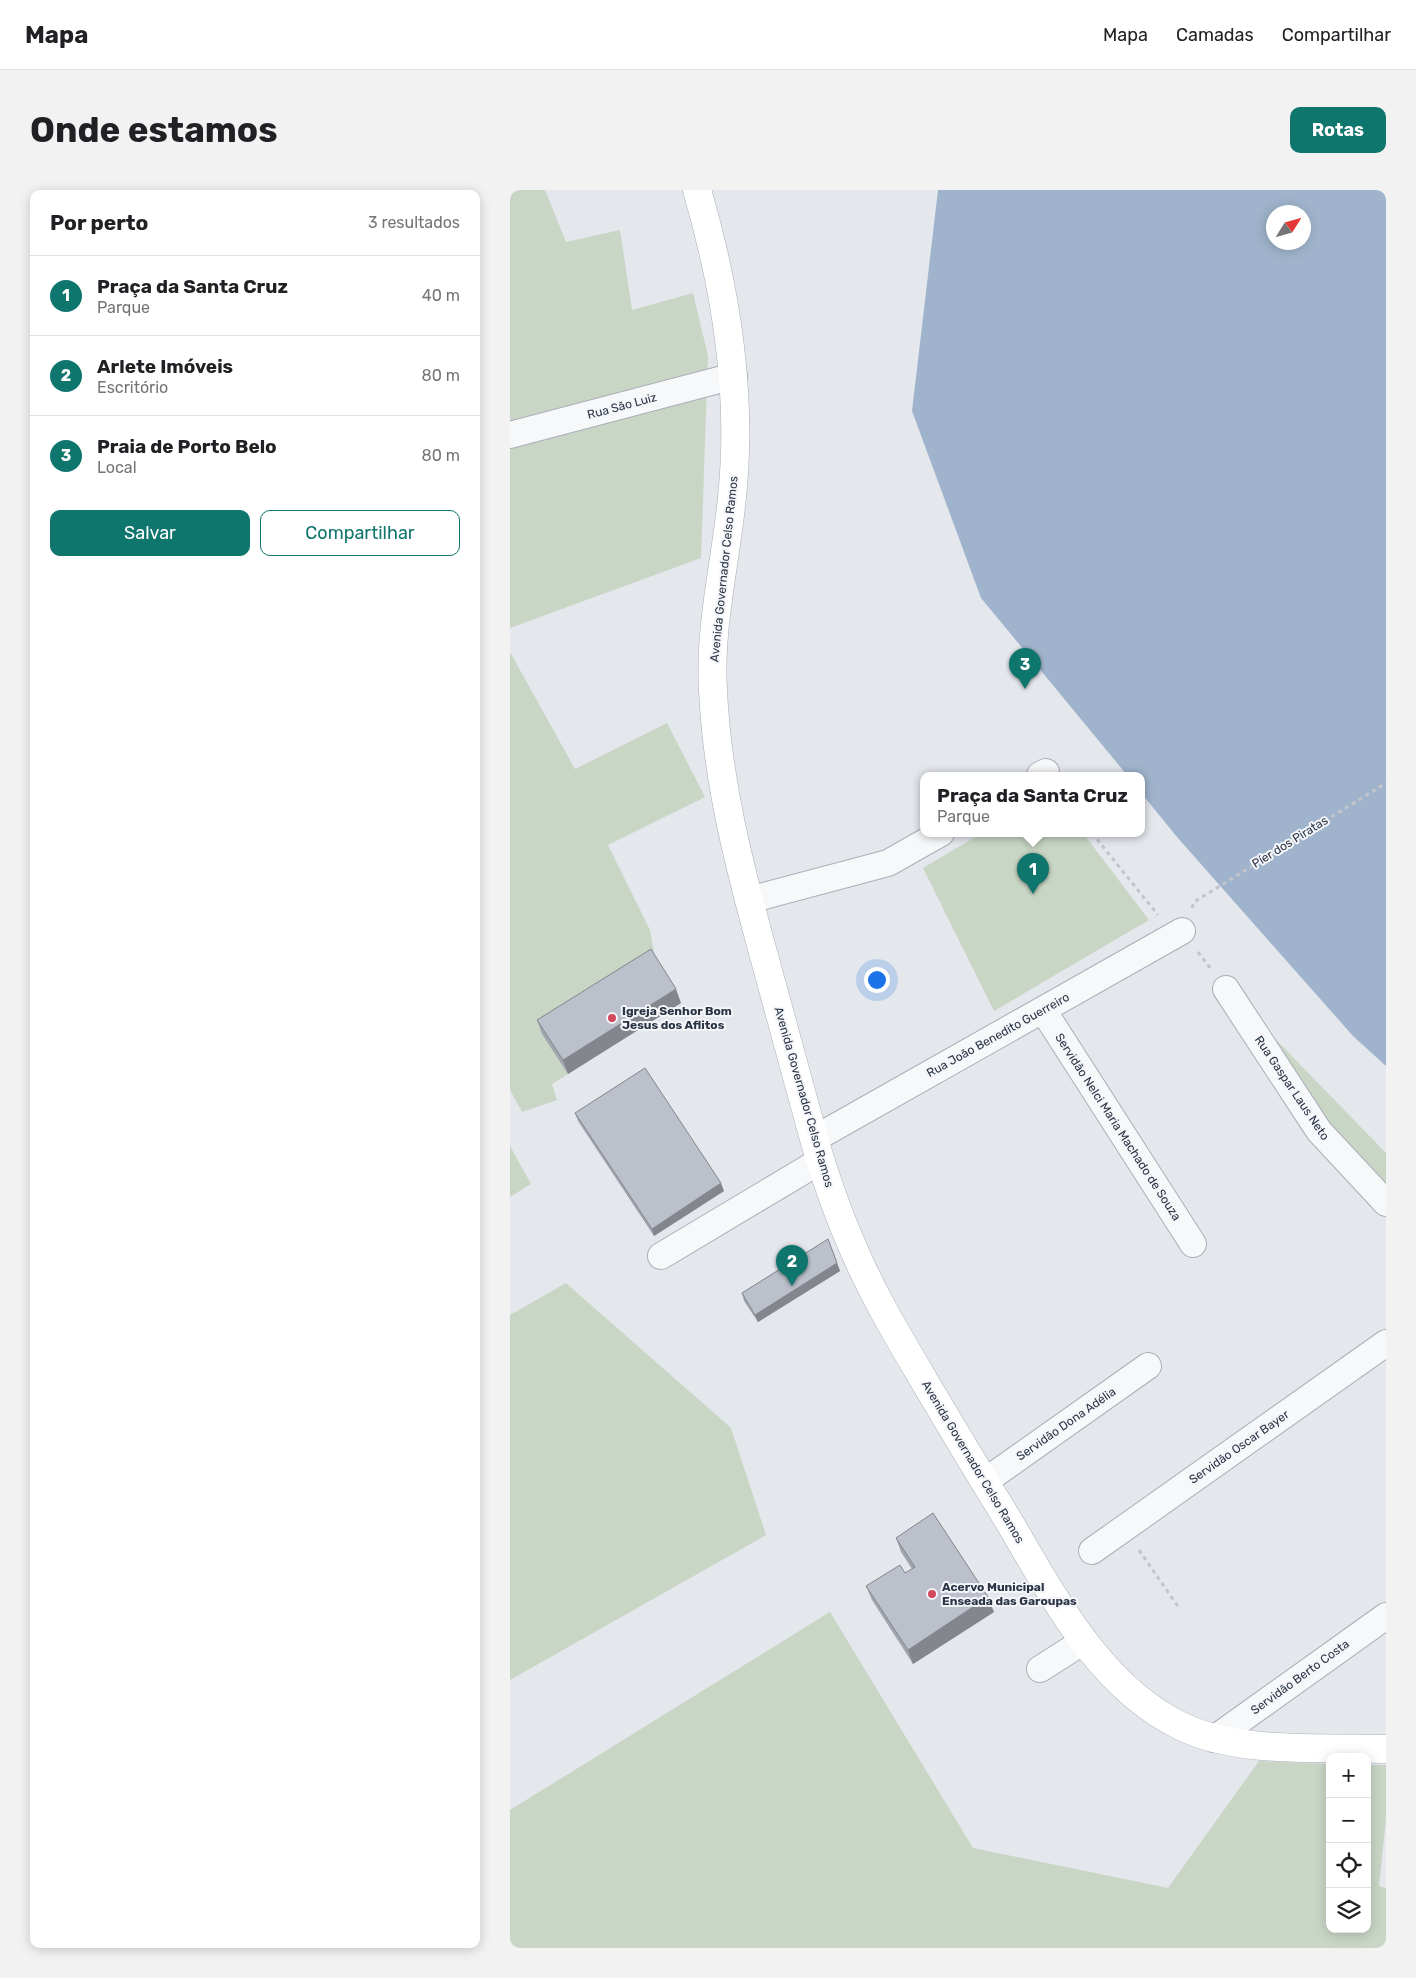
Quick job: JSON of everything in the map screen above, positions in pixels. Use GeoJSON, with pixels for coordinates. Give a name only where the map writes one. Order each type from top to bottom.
{"type":"FeatureCollection","features":[{"type":"Feature","properties":{"kind":"main road","name":"Avenida Governador Celso Ramos"},"geometry":{"type":"LineString","coordinates":[[696,190],[716,265],[734,376],[736,423],[734,478],[714,644],[712,687],[722,783],[749,900],[817,1150],[841,1218],[867,1276],[903,1345],[984,1482],[1084,1641],[1105,1668],[1129,1691],[1180,1726],[1214,1739],[1258,1745],[1386,1749]]}},
{"type":"Feature","properties":{"kind":"street","name":"Rua São Luiz"},"geometry":{"type":"LineString","coordinates":[[510,435],[734,376]]}},
{"type":"Feature","properties":{"kind":"street"},"geometry":{"type":"LineString","coordinates":[[749,900],[888,863],[934,837]]}},
{"type":"Feature","properties":{"kind":"street","name":"Rua João Benedito Guerreiro"},"geometry":{"type":"LineString","coordinates":[[661,1256],[817,1150],[1043,1010],[1182,931]]}},
{"type":"Feature","properties":{"kind":"street","name":"Rua Gaspar Laus Neto"},"geometry":{"type":"LineString","coordinates":[[1226,989],[1320,1131],[1386,1202]]}},
{"type":"Feature","properties":{"kind":"street","name":"Servidão Nelci Maria Machado de Souza"},"geometry":{"type":"LineString","coordinates":[[1043,1010],[1193,1244]]}},
{"type":"Feature","properties":{"kind":"street","name":"Servidão Oscar Bayer"},"geometry":{"type":"LineString","coordinates":[[1092,1551],[1386,1343]]}},
{"type":"Feature","properties":{"kind":"street","name":"Servidão Dona Adélia"},"geometry":{"type":"LineString","coordinates":[[984,1482],[1148,1366]]}},
{"type":"Feature","properties":{"kind":"street","name":"Servidão Berto Costa"},"geometry":{"type":"LineString","coordinates":[[1214,1739],[1386,1616]]}},
{"type":"Feature","properties":{"kind":"street"},"geometry":{"type":"LineString","coordinates":[[1040,1669],[1084,1641]]}},
{"type":"Feature","properties":{"kind":"path","name":"Píer dos Piratas"},"geometry":{"type":"LineString","coordinates":[[1194,902],[1386,783]]}},
{"type":"Feature","properties":{"kind":"path"},"geometry":{"type":"LineString","coordinates":[[1095,837],[1167,926],[1182,931],[1226,989]]}},
{"type":"Feature","properties":{"kind":"path"},"geometry":{"type":"LineString","coordinates":[[1125,1528],[1179,1608]]}},
{"type":"Feature","properties":{"kind":"green space"},"geometry":{"type":"Polygon","coordinates":[[[510,190],[545,190],[566,242],[620,230],[632,310],[693,293],[708,356],[701,558],[510,628],[510,190]]]}},
{"type":"Feature","properties":{"kind":"green space"},"geometry":{"type":"Polygon","coordinates":[[[510,652],[575,769],[667,723],[705,797],[608,845],[650,930],[656,963],[543,1034],[568,1074],[552,1084],[557,1100],[522,1112],[510,1090],[510,652]]]}},
{"type":"Feature","properties":{"kind":"green space"},"geometry":{"type":"Polygon","coordinates":[[[975,837],[1086,837],[1149,920],[994,1011],[923,868],[975,837]]]}},
{"type":"Feature","properties":{"kind":"green space"},"geometry":{"type":"Polygon","coordinates":[[[1257,1020],[1386,1153],[1386,1190],[1337,1137],[1257,1020]]]}},
{"type":"Feature","properties":{"kind":"green space"},"geometry":{"type":"Polygon","coordinates":[[[510,1146],[531,1184],[510,1197],[510,1146]]]}},
{"type":"Feature","properties":{"kind":"green space"},"geometry":{"type":"Polygon","coordinates":[[[566,1283],[731,1428],[766,1535],[510,1680],[510,1315],[566,1283]]]}},
{"type":"Feature","properties":{"kind":"green space"},"geometry":{"type":"Polygon","coordinates":[[[830,1612],[973,1848],[1168,1888],[1259,1761],[1326,1764],[1326,1933],[1371,1933],[1371,1765],[1386,1765],[1386,1819],[1379,1886],[1386,1888],[1386,1948],[510,1948],[510,1810],[830,1612]]]}},
{"type":"Feature","properties":{"kind":"water"},"geometry":{"type":"Polygon","coordinates":[[[938,190],[1386,190],[1386,1066],[1353,1036],[1177,837],[1145,798],[1145,772],[1125,772],[981,598],[912,411],[938,190]]]}},
{"type":"Feature","properties":{"kind":"building","name":"Igreja Senhor Bom Jesus dos Aflitos"},"geometry":{"type":"Polygon","coordinates":[[[651,949],[676,989],[563,1060],[537,1020],[651,949]]]}},
{"type":"Feature","properties":{"kind":"building"},"geometry":{"type":"Polygon","coordinates":[[[645,1068],[721,1183],[652,1229],[575,1113],[645,1068]]]}},
{"type":"Feature","properties":{"kind":"building"},"geometry":{"type":"Polygon","coordinates":[[[828,1239],[837,1263],[755,1315],[742,1293],[828,1239]]]}},
{"type":"Feature","properties":{"kind":"building","name":"Acervo Municipal Enseada das Garoupas"},"geometry":{"type":"Polygon","coordinates":[[[933,1513],[988,1597],[908,1650],[866,1586],[900,1565],[905,1573],[915,1567],[896,1538],[933,1513]]]}},
{"type":"Feature","properties":{"kind":"place","name":"Praia de Porto Belo"},"geometry":{"type":"Point","coordinates":[1025,689]}},
{"type":"Feature","properties":{"kind":"place","name":"Praça da Santa Cruz"},"geometry":{"type":"Point","coordinates":[1033,894]}},
{"type":"Feature","properties":{"kind":"place","name":"Igreja Senhor Bom Jesus dos Aflitos"},"geometry":{"type":"Point","coordinates":[612,1018]}},
{"type":"Feature","properties":{"kind":"place","name":"Arlete Imóveis"},"geometry":{"type":"Point","coordinates":[792,1286]}},
{"type":"Feature","properties":{"kind":"place","name":"Acervo Municipal Enseada das Garoupas"},"geometry":{"type":"Point","coordinates":[932,1594]}}]}
